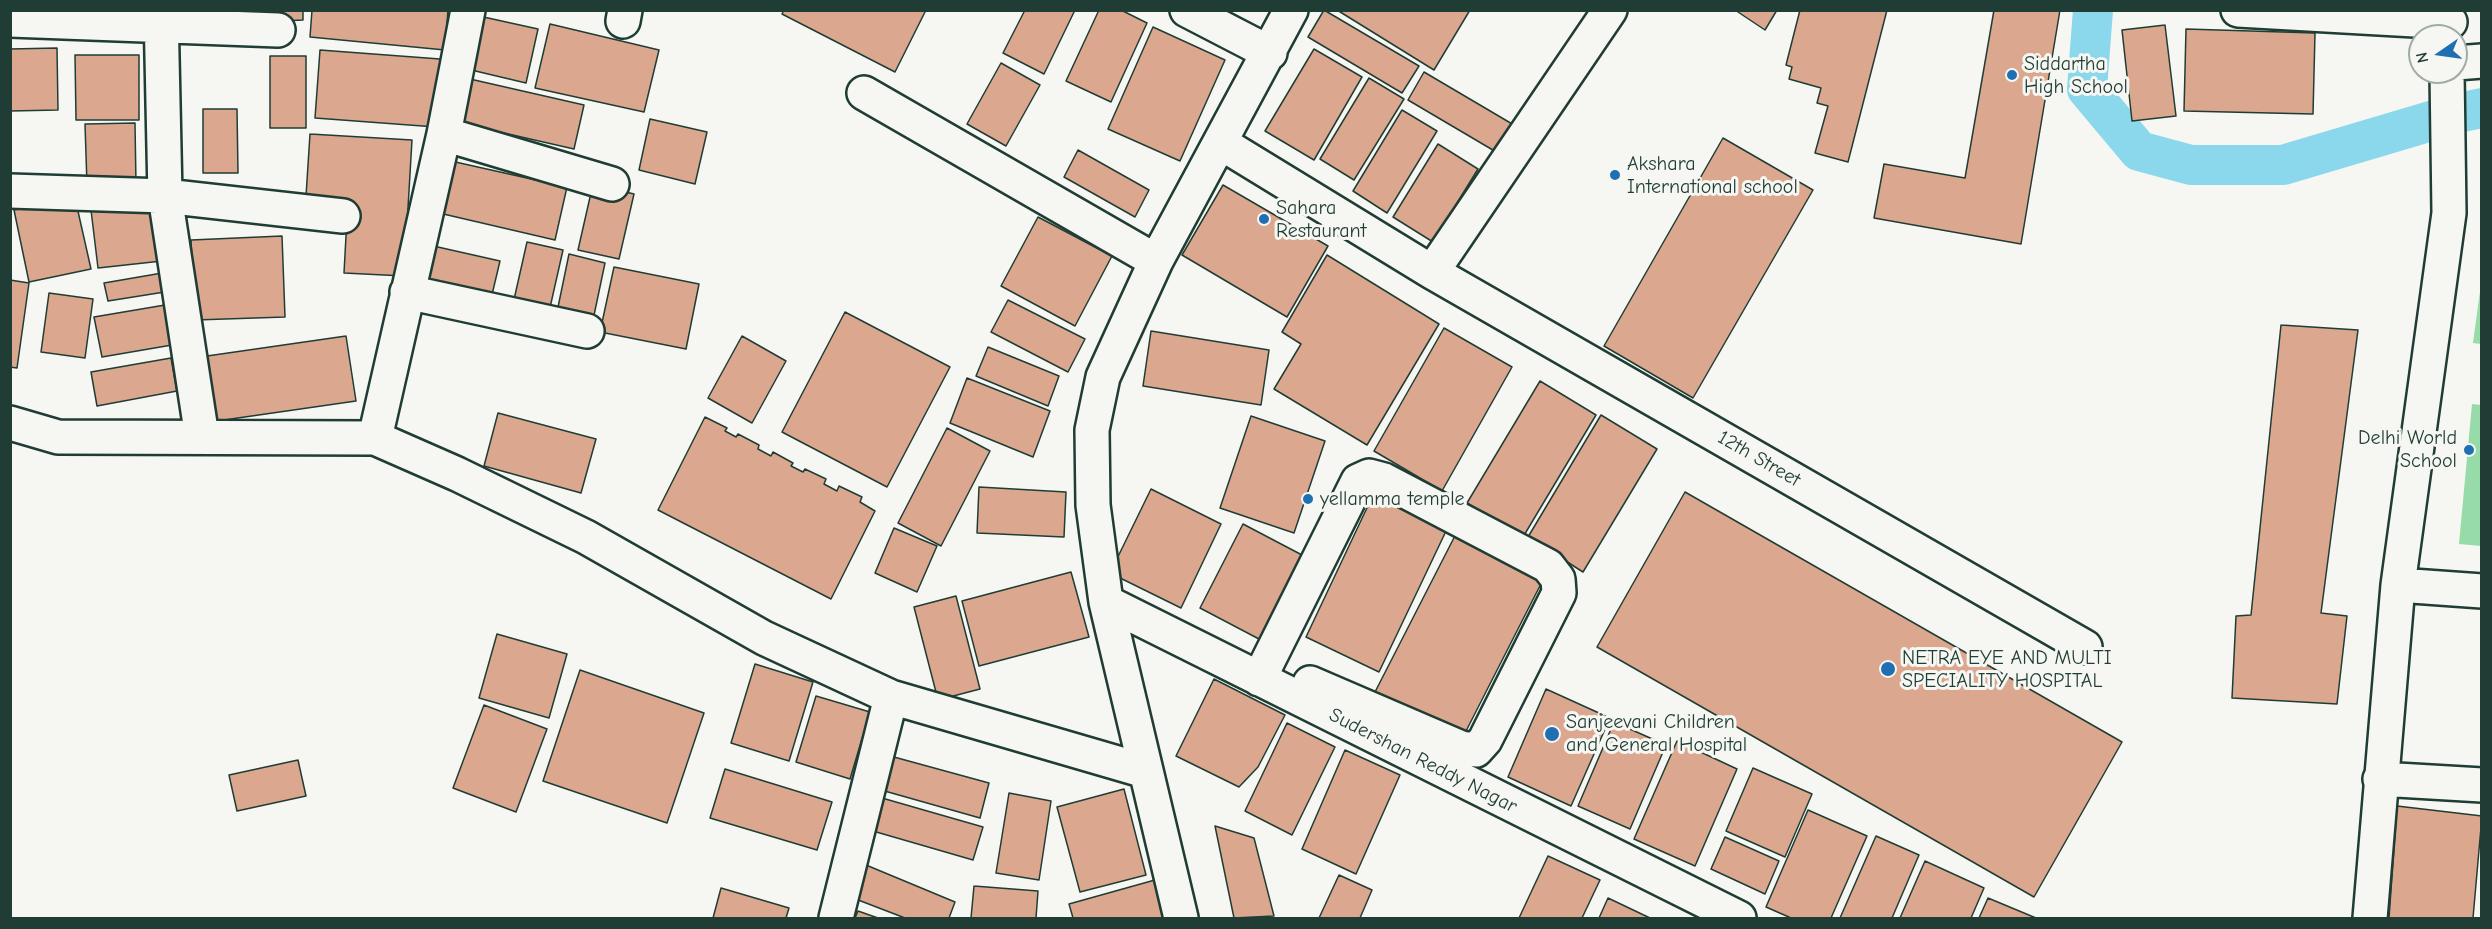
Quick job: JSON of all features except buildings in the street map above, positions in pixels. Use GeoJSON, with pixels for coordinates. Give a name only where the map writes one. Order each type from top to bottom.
{"type":"FeatureCollection","features":[{"type":"Feature","properties":{"kind":"street"},"geometry":{"type":"LineString","coordinates":[[375,438],[444,134],[468,10]]}},
{"type":"Feature","properties":{"kind":"street"},"geometry":{"type":"LineString","coordinates":[[1187,10],[1270,53]]}},
{"type":"Feature","properties":{"kind":"street"},"geometry":{"type":"LineString","coordinates":[[1181,918],[1106,602],[1093,506],[1092,430],[1103,377],[1156,261],[1270,53],[1291,10]]}},
{"type":"Feature","properties":{"kind":"street"},"geometry":{"type":"LineString","coordinates":[[1432,272],[1610,10]]}},
{"type":"Feature","properties":{"kind":"street"},"geometry":{"type":"LineString","coordinates":[[2238,10],[2450,23]]}},
{"type":"Feature","properties":{"kind":"street"},"geometry":{"type":"LineString","coordinates":[[10,20],[161,19],[278,30]]}},
{"type":"Feature","properties":{"kind":"street"},"geometry":{"type":"LineString","coordinates":[[161,19],[165,196],[202,437]]}},
{"type":"Feature","properties":{"kind":"street"},"geometry":{"type":"LineString","coordinates":[[2370,918],[2398,585],[2449,213],[2447,84]]}},
{"type":"Feature","properties":{"kind":"street"},"geometry":{"type":"LineString","coordinates":[[864,93],[1156,261]]}},
{"type":"Feature","properties":{"kind":"street"},"geometry":{"type":"LineString","coordinates":[[444,134],[612,184]]}},
{"type":"Feature","properties":{"kind":"street","name":"12th Street"},"geometry":{"type":"LineString","coordinates":[[1221,143],[1432,272],[2085,647]]}},
{"type":"Feature","properties":{"kind":"street"},"geometry":{"type":"LineString","coordinates":[[10,191],[165,196],[343,216]]}},
{"type":"Feature","properties":{"kind":"street"},"geometry":{"type":"LineString","coordinates":[[407,292],[587,331]]}},
{"type":"Feature","properties":{"kind":"street"},"geometry":{"type":"LineString","coordinates":[[10,423],[58,436],[375,438],[457,474],[586,537],[764,638],[891,697],[1145,771]]}},
{"type":"Feature","properties":{"kind":"street"},"geometry":{"type":"LineString","coordinates":[[1369,476],[1384,480],[1548,567],[1558,579],[1559,593],[1485,740],[1476,750],[1461,748],[1290,680],[1358,481],[1369,476]]}},
{"type":"Feature","properties":{"kind":"street"},"geometry":{"type":"LineString","coordinates":[[2398,585],[2481,591]]}},
{"type":"Feature","properties":{"kind":"street","name":"Sudershan Reddy Nagar"},"geometry":{"type":"LineString","coordinates":[[1106,602],[1290,680],[1739,918]]}},
{"type":"Feature","properties":{"kind":"street"},"geometry":{"type":"LineString","coordinates":[[836,918],[891,697]]}},
{"type":"Feature","properties":{"kind":"street"},"geometry":{"type":"LineString","coordinates":[[2380,779],[2481,785]]}},
{"type":"Feature","properties":{"kind":"green space"},"geometry":{"type":"Polygon","coordinates":[[[2481,284],[2482,344],[2473,343],[2481,284]]]}},
{"type":"Feature","properties":{"kind":"green space"},"geometry":{"type":"Polygon","coordinates":[[[2472,404],[2481,405],[2481,546],[2459,544],[2472,404]]]}},
{"type":"Feature","properties":{"kind":"waterway"},"geometry":{"type":"LineString","coordinates":[[2093,10],[2087,89],[2139,151],[2191,165],[2283,165],[2458,113],[2482,108]]}},
{"type":"Feature","properties":{"kind":"place","name":"Siddartha High School"},"geometry":{"type":"Point","coordinates":[2012,75]}},
{"type":"Feature","properties":{"kind":"place","name":"Akshara International school"},"geometry":{"type":"Point","coordinates":[1615,175]}},
{"type":"Feature","properties":{"kind":"place","name":"Sahara Restaurant"},"geometry":{"type":"Point","coordinates":[1264,219]}},
{"type":"Feature","properties":{"kind":"place","name":"Delhi World School"},"geometry":{"type":"Point","coordinates":[2469,450]}},
{"type":"Feature","properties":{"kind":"place","name":"yellamma temple"},"geometry":{"type":"Point","coordinates":[1308,499]}},
{"type":"Feature","properties":{"kind":"place","name":"NETRA EYE AND MULTI SPECIALITY HOSPITAL"},"geometry":{"type":"Point","coordinates":[1888,669]}},
{"type":"Feature","properties":{"kind":"place","name":"Sanjeevani Children and General Hospital"},"geometry":{"type":"Point","coordinates":[1552,734]}}]}
